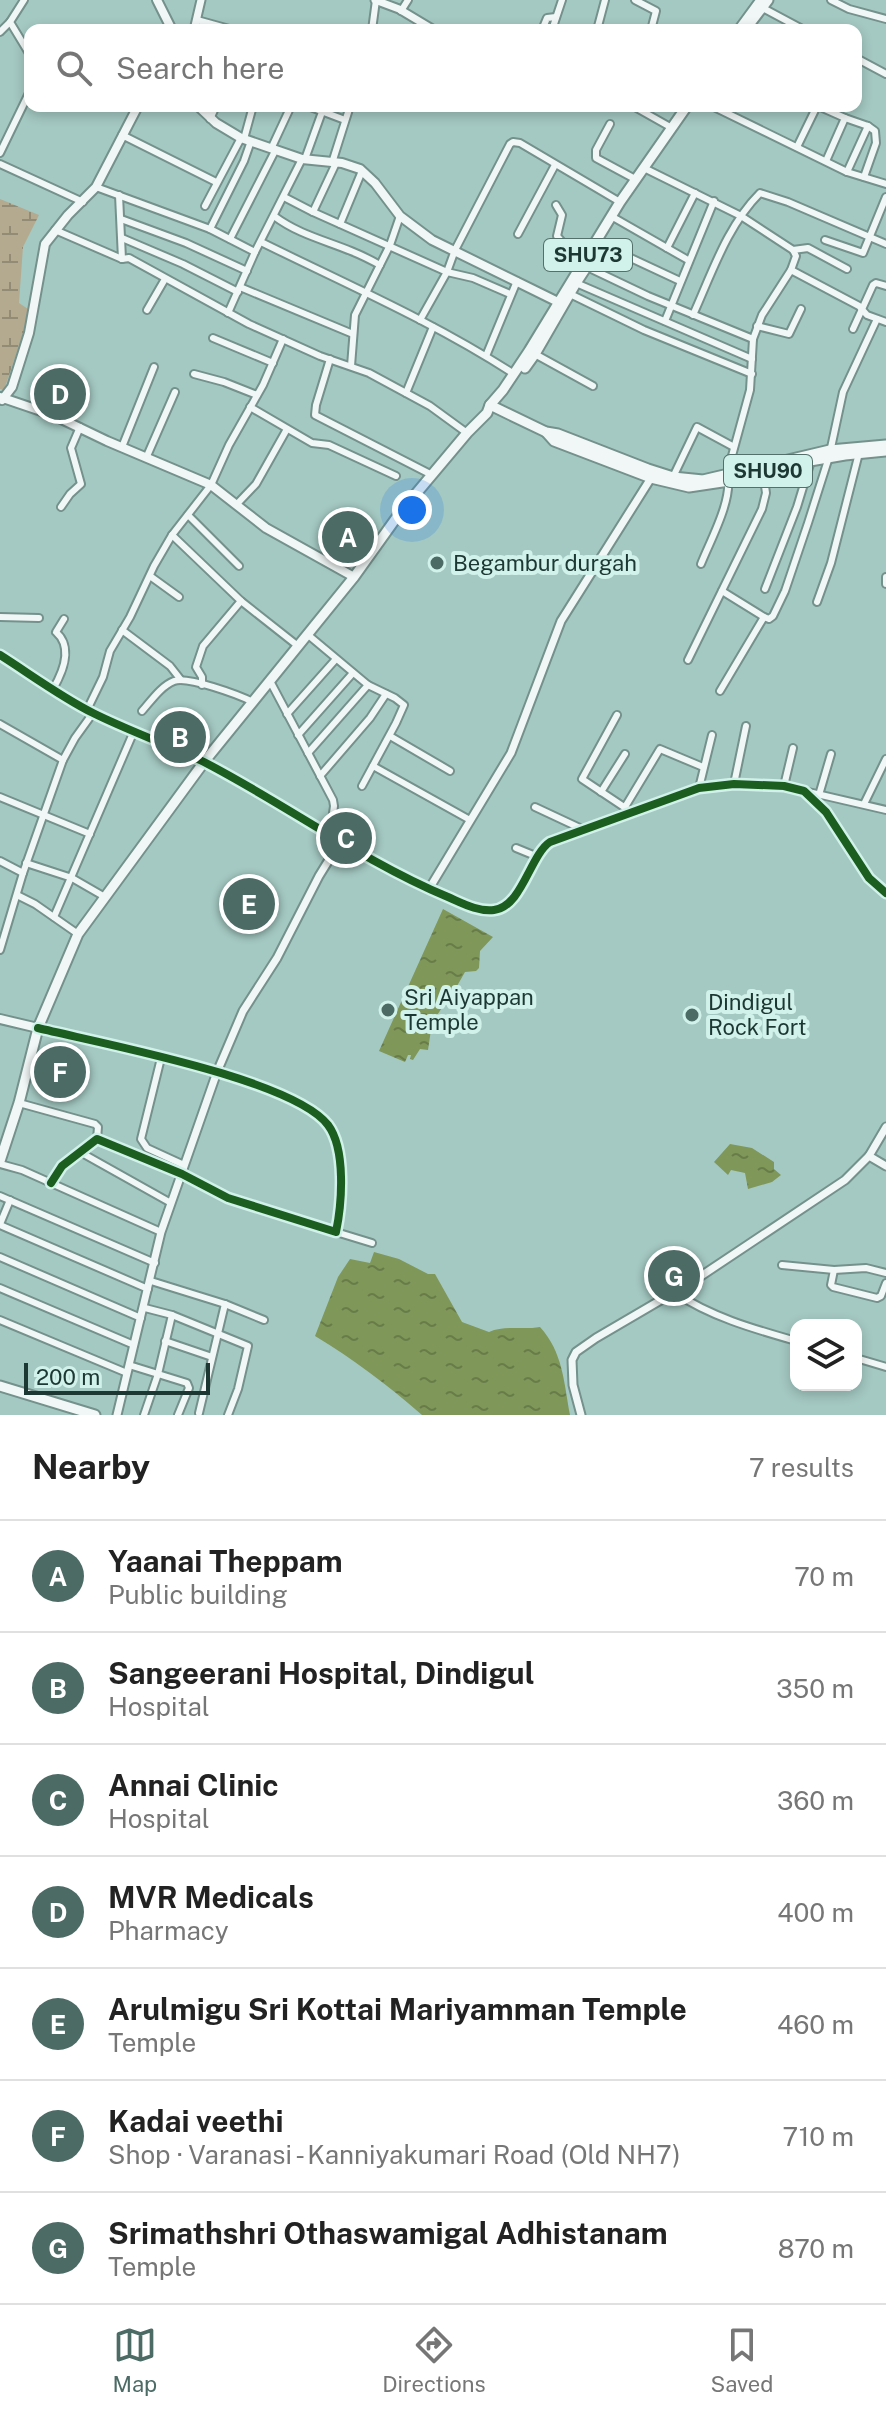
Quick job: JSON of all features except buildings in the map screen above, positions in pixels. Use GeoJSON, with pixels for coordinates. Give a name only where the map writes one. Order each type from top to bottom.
{"type":"FeatureCollection","features":[{"type":"Feature","properties":{"kind":"main road"},"geometry":{"type":"LineString","coordinates":[[157,0],[169,24]]}},
{"type":"Feature","properties":{"kind":"main road"},"geometry":{"type":"LineString","coordinates":[[744,24],[762,3]]}},
{"type":"Feature","properties":{"kind":"main road"},"geometry":{"type":"LineString","coordinates":[[749,24],[762,3]]}},
{"type":"Feature","properties":{"kind":"main road"},"geometry":{"type":"LineString","coordinates":[[135,112],[96,187],[45,244],[33,319],[24,351],[12,387],[1,399],[53,415],[211,485],[266,528],[354,577]]}},
{"type":"Feature","properties":{"kind":"main road"},"geometry":{"type":"LineString","coordinates":[[204,112],[245,139],[273,150],[362,171],[400,216],[432,240],[558,302]]}},
{"type":"Feature","properties":{"kind":"main road","name":"SHU73"},"geometry":{"type":"LineString","coordinates":[[0,1163],[38,1028],[78,934],[204,762],[354,577],[399,514],[491,409],[532,352],[558,302],[568,293],[585,266],[588,254],[620,202],[635,179],[647,169],[683,112]]}},
{"type":"Feature","properties":{"kind":"main road"},"geometry":{"type":"LineString","coordinates":[[585,266],[613,217],[690,112]]}},
{"type":"Feature","properties":{"kind":"main road"},"geometry":{"type":"LineString","coordinates":[[491,409],[505,395],[568,293]]}},
{"type":"Feature","properties":{"kind":"main road"},"geometry":{"type":"LineString","coordinates":[[505,395],[507,414]]}},
{"type":"Feature","properties":{"kind":"main road","name":"SHU90"},"geometry":{"type":"LineString","coordinates":[[491,409],[546,432],[554,441],[651,478],[689,487],[812,461],[829,454],[886,451]]}},
{"type":"Feature","properties":{"kind":"main road"},"geometry":{"type":"LineString","coordinates":[[546,432],[673,477],[703,480],[728,478],[829,454],[886,445]]}},
{"type":"Feature","properties":{"kind":"main road"},"geometry":{"type":"LineString","coordinates":[[0,1019],[38,1028]]}},
{"type":"Feature","properties":{"kind":"main road"},"geometry":{"type":"LineString","coordinates":[[0,1388],[79,1415]]}},
{"type":"Feature","properties":{"kind":"main road"},"geometry":{"type":"LineString","coordinates":[[0,1388],[95,1415]]}},
{"type":"Feature","properties":{"kind":"street"},"geometry":{"type":"LineString","coordinates":[[0,32],[24,0]]}},
{"type":"Feature","properties":{"kind":"street"},"geometry":{"type":"LineString","coordinates":[[196,24],[201,0]]}},
{"type":"Feature","properties":{"kind":"street"},"geometry":{"type":"LineString","coordinates":[[373,24],[376,0],[424,24]]}},
{"type":"Feature","properties":{"kind":"street"},"geometry":{"type":"LineString","coordinates":[[401,11],[408,0]]}},
{"type":"Feature","properties":{"kind":"street"},"geometry":{"type":"LineString","coordinates":[[554,24],[562,0]]}},
{"type":"Feature","properties":{"kind":"street"},"geometry":{"type":"LineString","coordinates":[[599,24],[605,0]]}},
{"type":"Feature","properties":{"kind":"street"},"geometry":{"type":"LineString","coordinates":[[635,0],[656,11],[653,24]]}},
{"type":"Feature","properties":{"kind":"street"},"geometry":{"type":"LineString","coordinates":[[831,0],[849,9],[886,19]]}},
{"type":"Feature","properties":{"kind":"street"},"geometry":{"type":"LineString","coordinates":[[762,3],[795,24]]}},
{"type":"Feature","properties":{"kind":"street"},"geometry":{"type":"LineString","coordinates":[[544,24],[547,18],[556,17]]}},
{"type":"Feature","properties":{"kind":"street"},"geometry":{"type":"LineString","coordinates":[[197,20],[211,24]]}},
{"type":"Feature","properties":{"kind":"street"},"geometry":{"type":"LineString","coordinates":[[10,22],[24,45]]}},
{"type":"Feature","properties":{"kind":"street"},"geometry":{"type":"LineString","coordinates":[[862,61],[886,74]]}},
{"type":"Feature","properties":{"kind":"street"},"geometry":{"type":"LineString","coordinates":[[0,153],[24,103]]}},
{"type":"Feature","properties":{"kind":"street"},"geometry":{"type":"LineString","coordinates":[[210,119],[213,112]]}},
{"type":"Feature","properties":{"kind":"street"},"geometry":{"type":"LineString","coordinates":[[210,229],[242,166],[252,112]]}},
{"type":"Feature","properties":{"kind":"street"},"geometry":{"type":"LineString","coordinates":[[230,239],[289,112]]}},
{"type":"Feature","properties":{"kind":"street"},"geometry":{"type":"LineString","coordinates":[[228,313],[255,252],[303,159],[322,112],[345,120]]}},
{"type":"Feature","properties":{"kind":"street"},"geometry":{"type":"LineString","coordinates":[[313,212],[334,163],[348,112]]}},
{"type":"Feature","properties":{"kind":"street"},"geometry":{"type":"LineString","coordinates":[[644,112],[672,128]]}},
{"type":"Feature","properties":{"kind":"street"},"geometry":{"type":"LineString","coordinates":[[724,112],[847,172],[886,184]]}},
{"type":"Feature","properties":{"kind":"street"},"geometry":{"type":"LineString","coordinates":[[797,147],[815,112]]}},
{"type":"Feature","properties":{"kind":"street"},"geometry":{"type":"LineString","coordinates":[[832,112],[875,131],[877,138],[864,177]]}},
{"type":"Feature","properties":{"kind":"street"},"geometry":{"type":"LineString","coordinates":[[826,161],[845,118]]}},
{"type":"Feature","properties":{"kind":"street"},"geometry":{"type":"LineString","coordinates":[[610,124],[596,150],[596,158],[635,179]]}},
{"type":"Feature","properties":{"kind":"street"},"geometry":{"type":"LineString","coordinates":[[847,172],[868,126]]}},
{"type":"Feature","properties":{"kind":"street"},"geometry":{"type":"LineString","coordinates":[[122,135],[216,182]]}},
{"type":"Feature","properties":{"kind":"street"},"geometry":{"type":"LineString","coordinates":[[205,206],[216,182],[245,139]]}},
{"type":"Feature","properties":{"kind":"street"},"geometry":{"type":"LineString","coordinates":[[420,320],[513,142],[520,143],[620,202]]}},
{"type":"Feature","properties":{"kind":"street"},"geometry":{"type":"LineString","coordinates":[[0,164],[83,202]]}},
{"type":"Feature","properties":{"kind":"street"},"geometry":{"type":"LineString","coordinates":[[518,234],[555,165]]}},
{"type":"Feature","properties":{"kind":"street"},"geometry":{"type":"LineString","coordinates":[[647,169],[741,216],[793,250],[796,256],[791,270],[757,326],[747,406],[734,447],[728,495],[701,564]]}},
{"type":"Feature","properties":{"kind":"street"},"geometry":{"type":"LineString","coordinates":[[340,224],[362,171]]}},
{"type":"Feature","properties":{"kind":"street"},"geometry":{"type":"LineString","coordinates":[[96,187],[210,229],[255,252]]}},
{"type":"Feature","properties":{"kind":"street"},"geometry":{"type":"LineString","coordinates":[[667,248],[695,193]]}},
{"type":"Feature","properties":{"kind":"street"},"geometry":{"type":"LineString","coordinates":[[693,315],[723,246],[741,216],[762,193],[886,244]]}},
{"type":"Feature","properties":{"kind":"street"},"geometry":{"type":"LineString","coordinates":[[119,195],[122,259]]}},
{"type":"Feature","properties":{"kind":"street"},"geometry":{"type":"LineString","coordinates":[[284,197],[447,272],[473,278],[510,294]]}},
{"type":"Feature","properties":{"kind":"street"},"geometry":{"type":"LineString","coordinates":[[825,240],[861,254],[886,197]]}},
{"type":"Feature","properties":{"kind":"street"},"geometry":{"type":"LineString","coordinates":[[665,321],[714,201]]}},
{"type":"Feature","properties":{"kind":"street"},"geometry":{"type":"LineString","coordinates":[[556,205],[562,215],[557,236],[563,243],[588,254]]}},
{"type":"Feature","properties":{"kind":"street"},"geometry":{"type":"LineString","coordinates":[[274,216],[288,227],[380,265]]}},
{"type":"Feature","properties":{"kind":"street"},"geometry":{"type":"LineString","coordinates":[[351,366],[355,315],[390,245],[400,216]]}},
{"type":"Feature","properties":{"kind":"street"},"geometry":{"type":"LineString","coordinates":[[613,217],[688,260]]}},
{"type":"Feature","properties":{"kind":"street"},"geometry":{"type":"LineString","coordinates":[[121,219],[186,243],[247,271]]}},
{"type":"Feature","properties":{"kind":"street"},"geometry":{"type":"LineString","coordinates":[[55,230],[122,259],[129,258],[228,313],[369,373],[430,406],[467,433]]}},
{"type":"Feature","properties":{"kind":"street"},"geometry":{"type":"LineString","coordinates":[[122,238],[353,334]]}},
{"type":"Feature","properties":{"kind":"street"},"geometry":{"type":"LineString","coordinates":[[261,242],[420,320],[514,374]]}},
{"type":"Feature","properties":{"kind":"street"},"geometry":{"type":"LineString","coordinates":[[605,246],[680,281]]}},
{"type":"Feature","properties":{"kind":"street"},"geometry":{"type":"LineString","coordinates":[[793,250],[808,248],[847,269]]}},
{"type":"Feature","properties":{"kind":"street"},"geometry":{"type":"LineString","coordinates":[[585,266],[753,339]]}},
{"type":"Feature","properties":{"kind":"street"},"geometry":{"type":"LineString","coordinates":[[791,270],[886,322]]}},
{"type":"Feature","properties":{"kind":"street"},"geometry":{"type":"LineString","coordinates":[[147,310],[165,279]]}},
{"type":"Feature","properties":{"kind":"street"},"geometry":{"type":"LineString","coordinates":[[486,356],[517,281]]}},
{"type":"Feature","properties":{"kind":"street"},"geometry":{"type":"LineString","coordinates":[[574,282],[752,359]]}},
{"type":"Feature","properties":{"kind":"street"},"geometry":{"type":"LineString","coordinates":[[853,329],[874,284],[886,286]]}},
{"type":"Feature","properties":{"kind":"street"},"geometry":{"type":"LineString","coordinates":[[568,293],[644,330],[752,374]]}},
{"type":"Feature","properties":{"kind":"street"},"geometry":{"type":"LineString","coordinates":[[757,326],[789,334],[801,309]]}},
{"type":"Feature","properties":{"kind":"street"},"geometry":{"type":"LineString","coordinates":[[722,591],[764,617],[771,618],[785,591],[829,454],[843,392],[877,319]]}},
{"type":"Feature","properties":{"kind":"street"},"geometry":{"type":"LineString","coordinates":[[406,393],[433,327]]}},
{"type":"Feature","properties":{"kind":"street"},"geometry":{"type":"LineString","coordinates":[[213,338],[273,363]]}},
{"type":"Feature","properties":{"kind":"street"},"geometry":{"type":"LineString","coordinates":[[0,950],[26,863],[63,760],[90,712],[110,651],[172,535],[211,485],[283,339]]}},
{"type":"Feature","properties":{"kind":"street"},"geometry":{"type":"LineString","coordinates":[[532,352],[593,386]]}},
{"type":"Feature","properties":{"kind":"street"},"geometry":{"type":"LineString","coordinates":[[330,359],[314,413],[432,475]]}},
{"type":"Feature","properties":{"kind":"street"},"geometry":{"type":"LineString","coordinates":[[122,447],[154,367]]}},
{"type":"Feature","properties":{"kind":"street"},"geometry":{"type":"LineString","coordinates":[[194,374],[257,395]]}},
{"type":"Feature","properties":{"kind":"street"},"geometry":{"type":"LineString","coordinates":[[147,456],[175,392]]}},
{"type":"Feature","properties":{"kind":"street"},"geometry":{"type":"LineString","coordinates":[[250,407],[312,443],[329,445],[396,476]]}},
{"type":"Feature","properties":{"kind":"street"},"geometry":{"type":"LineString","coordinates":[[61,507],[81,484],[71,448],[80,427]]}},
{"type":"Feature","properties":{"kind":"street"},"geometry":{"type":"LineString","coordinates":[[329,445],[337,427]]}},
{"type":"Feature","properties":{"kind":"street"},"geometry":{"type":"LineString","coordinates":[[673,477],[697,427],[734,447]]}},
{"type":"Feature","properties":{"kind":"street"},"geometry":{"type":"LineString","coordinates":[[237,504],[256,484],[287,429]]}},
{"type":"Feature","properties":{"kind":"street"},"geometry":{"type":"LineString","coordinates":[[817,602],[831,563],[859,453]]}},
{"type":"Feature","properties":{"kind":"street"},"geometry":{"type":"LineString","coordinates":[[765,589],[812,461]]}},
{"type":"Feature","properties":{"kind":"street"},"geometry":{"type":"LineString","coordinates":[[688,660],[765,499],[763,472]]}},
{"type":"Feature","properties":{"kind":"street"},"geometry":{"type":"LineString","coordinates":[[429,889],[511,753],[561,621],[651,478]]}},
{"type":"Feature","properties":{"kind":"street"},"geometry":{"type":"LineString","coordinates":[[188,515],[239,566]]}},
{"type":"Feature","properties":{"kind":"street"},"geometry":{"type":"LineString","coordinates":[[172,535],[241,601],[298,646]]}},
{"type":"Feature","properties":{"kind":"street"},"geometry":{"type":"LineString","coordinates":[[150,576],[179,597]]}},
{"type":"Feature","properties":{"kind":"street"},"geometry":{"type":"LineString","coordinates":[[886,577],[886,584]]}},
{"type":"Feature","properties":{"kind":"street"},"geometry":{"type":"LineString","coordinates":[[202,685],[202,677],[196,667],[203,646],[241,601]]}},
{"type":"Feature","properties":{"kind":"street"},"geometry":{"type":"LineString","coordinates":[[0,617],[39,618]]}},
{"type":"Feature","properties":{"kind":"street"},"geometry":{"type":"LineString","coordinates":[[720,691],[764,617]]}},
{"type":"Feature","properties":{"kind":"street"},"geometry":{"type":"LineString","coordinates":[[53,689],[66,652],[65,641],[56,632],[64,619]]}},
{"type":"Feature","properties":{"kind":"street"},"geometry":{"type":"LineString","coordinates":[[122,630],[170,666],[181,680]]}},
{"type":"Feature","properties":{"kind":"street"},"geometry":{"type":"LineString","coordinates":[[307,634],[368,685],[404,705],[362,786]]}},
{"type":"Feature","properties":{"kind":"street"},"geometry":{"type":"LineString","coordinates":[[0,655],[90,712],[204,762],[340,842],[429,889],[470,906],[496,910],[508,903],[546,844],[699,788],[734,784],[784,786],[886,810]]}},
{"type":"Feature","properties":{"kind":"street"},"geometry":{"type":"LineString","coordinates":[[287,714],[336,659]]}},
{"type":"Feature","properties":{"kind":"street"},"geometry":{"type":"LineString","coordinates":[[298,735],[353,673]]}},
{"type":"Feature","properties":{"kind":"street"},"geometry":{"type":"LineString","coordinates":[[142,711],[164,688],[181,680],[235,693],[253,702]]}},
{"type":"Feature","properties":{"kind":"street"},"geometry":{"type":"LineString","coordinates":[[270,681],[334,806],[330,835]]}},
{"type":"Feature","properties":{"kind":"street"},"geometry":{"type":"LineString","coordinates":[[308,753],[368,685]]}},
{"type":"Feature","properties":{"kind":"street"},"geometry":{"type":"LineString","coordinates":[[320,776],[370,718],[386,694]]}},
{"type":"Feature","properties":{"kind":"street"},"geometry":{"type":"LineString","coordinates":[[617,715],[582,779],[633,813]]}},
{"type":"Feature","properties":{"kind":"street"},"geometry":{"type":"LineString","coordinates":[[0,724],[63,760]]}},
{"type":"Feature","properties":{"kind":"street"},"geometry":{"type":"LineString","coordinates":[[734,784],[746,726]]}},
{"type":"Feature","properties":{"kind":"street"},"geometry":{"type":"LineString","coordinates":[[54,917],[134,731]]}},
{"type":"Feature","properties":{"kind":"street"},"geometry":{"type":"LineString","coordinates":[[699,788],[712,735]]}},
{"type":"Feature","properties":{"kind":"street"},"geometry":{"type":"LineString","coordinates":[[390,736],[450,771]]}},
{"type":"Feature","properties":{"kind":"street"},"geometry":{"type":"LineString","coordinates":[[784,786],[793,748]]}},
{"type":"Feature","properties":{"kind":"street"},"geometry":{"type":"LineString","coordinates":[[625,807],[660,749],[703,767]]}},
{"type":"Feature","properties":{"kind":"street"},"geometry":{"type":"LineString","coordinates":[[601,792],[625,754]]}},
{"type":"Feature","properties":{"kind":"street"},"geometry":{"type":"LineString","coordinates":[[819,795],[831,754]]}},
{"type":"Feature","properties":{"kind":"street"},"geometry":{"type":"LineString","coordinates":[[864,804],[886,759]]}},
{"type":"Feature","properties":{"kind":"street"},"geometry":{"type":"LineString","coordinates":[[373,766],[470,820]]}},
{"type":"Feature","properties":{"kind":"street"},"geometry":{"type":"LineString","coordinates":[[804,791],[826,812],[869,878],[886,893]]}},
{"type":"Feature","properties":{"kind":"street"},"geometry":{"type":"LineString","coordinates":[[0,797],[90,834]]}},
{"type":"Feature","properties":{"kind":"street"},"geometry":{"type":"LineString","coordinates":[[535,807],[582,829]]}},
{"type":"Feature","properties":{"kind":"street"},"geometry":{"type":"LineString","coordinates":[[117,1415],[161,1232],[217,1072],[243,1011],[277,958],[340,842]]}},
{"type":"Feature","properties":{"kind":"street"},"geometry":{"type":"LineString","coordinates":[[516,848],[538,857]]}},
{"type":"Feature","properties":{"kind":"street"},"geometry":{"type":"LineString","coordinates":[[0,861],[23,873]]}},
{"type":"Feature","properties":{"kind":"street"},"geometry":{"type":"LineString","coordinates":[[26,863],[72,878],[105,897]]}},
{"type":"Feature","properties":{"kind":"street"},"geometry":{"type":"LineString","coordinates":[[17,895],[78,934]]}},
{"type":"Feature","properties":{"kind":"street"},"geometry":{"type":"LineString","coordinates":[[38,1028],[217,1072],[277,1092],[313,1110],[337,1140],[341,1160],[336,1232]]}},
{"type":"Feature","properties":{"kind":"street"},"geometry":{"type":"LineString","coordinates":[[161,1058],[141,1139],[147,1148],[238,1202],[372,1243]]}},
{"type":"Feature","properties":{"kind":"street"},"geometry":{"type":"LineString","coordinates":[[19,1103],[98,1127],[97,1139],[62,1166],[51,1183]]}},
{"type":"Feature","properties":{"kind":"street"},"geometry":{"type":"LineString","coordinates":[[581,1415],[573,1385],[573,1355],[845,1180],[869,1156],[886,1127]]}},
{"type":"Feature","properties":{"kind":"street"},"geometry":{"type":"LineString","coordinates":[[97,1139],[183,1170]]}},
{"type":"Feature","properties":{"kind":"street"},"geometry":{"type":"LineString","coordinates":[[80,1152],[171,1203]]}},
{"type":"Feature","properties":{"kind":"street"},"geometry":{"type":"LineString","coordinates":[[869,1156],[886,1166]]}},
{"type":"Feature","properties":{"kind":"street"},"geometry":{"type":"LineString","coordinates":[[0,1163],[161,1232]]}},
{"type":"Feature","properties":{"kind":"street"},"geometry":{"type":"LineString","coordinates":[[0,1196],[155,1263]]}},
{"type":"Feature","properties":{"kind":"street"},"geometry":{"type":"LineString","coordinates":[[10,1200],[0,1225],[150,1285],[225,1304],[264,1320]]}},
{"type":"Feature","properties":{"kind":"street"},"geometry":{"type":"LineString","coordinates":[[0,1257],[141,1318]]}},
{"type":"Feature","properties":{"kind":"street"},"geometry":{"type":"LineString","coordinates":[[782,1265],[834,1270],[866,1268],[886,1273]]}},
{"type":"Feature","properties":{"kind":"street"},"geometry":{"type":"LineString","coordinates":[[834,1270],[833,1287],[877,1298],[881,1296],[886,1283]]}},
{"type":"Feature","properties":{"kind":"street"},"geometry":{"type":"LineString","coordinates":[[0,1288],[134,1345]]}},
{"type":"Feature","properties":{"kind":"street"},"geometry":{"type":"LineString","coordinates":[[674,1292],[704,1310],[790,1339]]}},
{"type":"Feature","properties":{"kind":"street"},"geometry":{"type":"LineString","coordinates":[[199,1413],[225,1304]]}},
{"type":"Feature","properties":{"kind":"street"},"geometry":{"type":"LineString","coordinates":[[145,1308],[172,1315],[248,1346],[228,1415]]}},
{"type":"Feature","properties":{"kind":"street"},"geometry":{"type":"LineString","coordinates":[[144,1415],[158,1374],[172,1315]]}},
{"type":"Feature","properties":{"kind":"street"},"geometry":{"type":"LineString","coordinates":[[0,1320],[128,1369],[185,1381],[189,1386],[178,1415]]}},
{"type":"Feature","properties":{"kind":"street"},"geometry":{"type":"LineString","coordinates":[[165,1341],[212,1357]]}},
{"type":"Feature","properties":{"kind":"street"},"geometry":{"type":"LineString","coordinates":[[862,1360],[886,1367]]}},
{"type":"Feature","properties":{"kind":"green space"},"geometry":{"type":"Polygon","coordinates":[[[0,199],[39,215],[23,247],[19,303],[31,311],[4,390],[0,389],[0,199]]]}},
{"type":"Feature","properties":{"kind":"water"},"geometry":{"type":"Polygon","coordinates":[[[443,909],[493,937],[480,951],[479,968],[465,972],[453,993],[448,994],[432,1023],[428,1050],[420,1049],[413,1060],[408,1055],[405,1062],[379,1051],[443,909]]]}},
{"type":"Feature","properties":{"kind":"water"},"geometry":{"type":"Polygon","coordinates":[[[730,1144],[752,1148],[774,1162],[774,1169],[781,1175],[772,1182],[748,1189],[745,1173],[731,1170],[728,1175],[714,1162],[730,1144]]]}},
{"type":"Feature","properties":{"kind":"water"},"geometry":{"type":"Polygon","coordinates":[[[374,1252],[435,1274],[462,1322],[489,1332],[540,1327],[558,1357],[570,1415],[422,1415],[370,1373],[315,1336],[338,1277],[350,1259],[370,1263],[374,1252]]]}},
{"type":"Feature","properties":{"kind":"cycle path"},"geometry":{"type":"LineString","coordinates":[[0,655],[81,707],[204,762],[385,867],[476,908],[494,910],[512,900],[550,842],[699,788],[734,784],[784,786],[804,791],[826,812],[869,878],[886,893]]}},
{"type":"Feature","properties":{"kind":"cycle path"},"geometry":{"type":"LineString","coordinates":[[38,1028],[237,1078],[308,1108],[328,1125],[334,1135],[341,1177],[336,1232],[228,1198],[182,1174],[97,1139],[62,1166],[51,1183]]}},
{"type":"Feature","properties":{"kind":"place","name":"MVR Medicals"},"geometry":{"type":"Point","coordinates":[60,394]}},
{"type":"Feature","properties":{"kind":"place","name":"Yaanai Theppam"},"geometry":{"type":"Point","coordinates":[348,537]}},
{"type":"Feature","properties":{"kind":"place","name":"Begambur durgah"},"geometry":{"type":"Point","coordinates":[437,563]}},
{"type":"Feature","properties":{"kind":"place","name":"Sangeerani Hospital, Dindigul"},"geometry":{"type":"Point","coordinates":[180,737]}},
{"type":"Feature","properties":{"kind":"place","name":"Annai Clinic"},"geometry":{"type":"Point","coordinates":[346,838]}},
{"type":"Feature","properties":{"kind":"place","name":"Arulmigu Sri Kottai Mariyamman Temple"},"geometry":{"type":"Point","coordinates":[249,904]}},
{"type":"Feature","properties":{"kind":"place","name":"Sri Aiyappan Temple"},"geometry":{"type":"Point","coordinates":[388,1010]}},
{"type":"Feature","properties":{"kind":"place","name":"Dindigul Rock Fort"},"geometry":{"type":"Point","coordinates":[692,1015]}},
{"type":"Feature","properties":{"kind":"place","name":"Kadai veethi"},"geometry":{"type":"Point","coordinates":[60,1072]}},
{"type":"Feature","properties":{"kind":"place","name":"Srimathshri Othaswamigal Adhistanam"},"geometry":{"type":"Point","coordinates":[674,1276]}}]}
